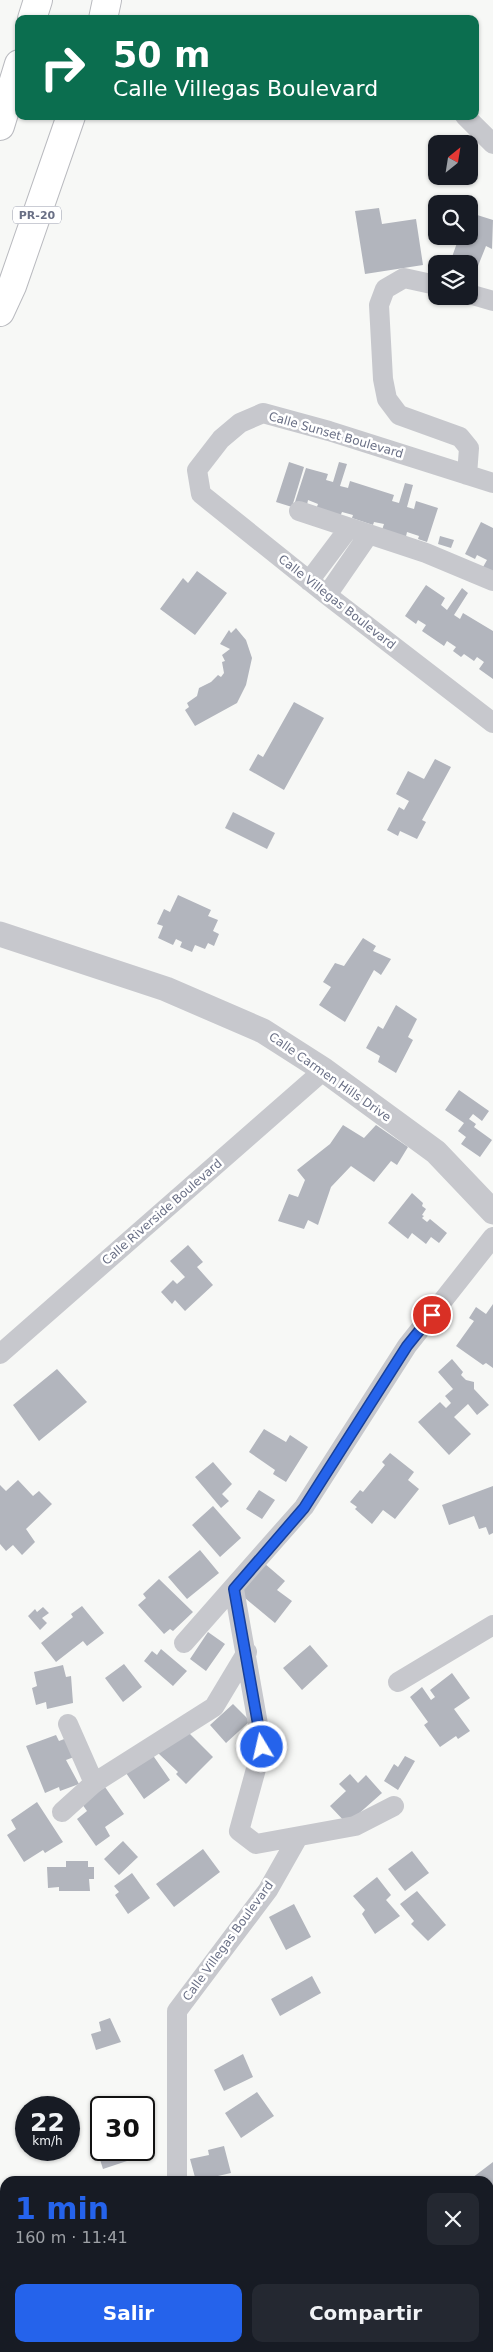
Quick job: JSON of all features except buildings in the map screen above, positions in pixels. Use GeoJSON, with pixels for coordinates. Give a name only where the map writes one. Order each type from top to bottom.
{"type":"FeatureCollection","features":[{"type":"Feature","properties":{"kind":"highway"},"geometry":{"type":"LineString","coordinates":[[33,15],[38,0]]}},
{"type":"Feature","properties":{"kind":"highway"},"geometry":{"type":"LineString","coordinates":[[104,15],[107,0]]}},
{"type":"Feature","properties":{"kind":"highway"},"geometry":{"type":"LineString","coordinates":[[0,126],[15,77]]}},
{"type":"Feature","properties":{"kind":"highway","name":"PR-20"},"geometry":{"type":"LineString","coordinates":[[0,312],[12,286],[70,120]]}},
{"type":"Feature","properties":{"kind":"street"},"geometry":{"type":"LineString","coordinates":[[468,120],[493,144]]}},
{"type":"Feature","properties":{"kind":"street"},"geometry":{"type":"LineString","coordinates":[[428,283],[404,278],[385,289],[380,305],[383,378],[387,399],[400,415],[460,437],[469,448],[467,475]]}},
{"type":"Feature","properties":{"kind":"street"},"geometry":{"type":"LineString","coordinates":[[478,297],[493,301]]}},
{"type":"Feature","properties":{"kind":"street","name":"Calle Sunset Boulevard"},"geometry":{"type":"LineString","coordinates":[[197,470],[221,439],[240,423],[263,414],[330,431],[493,483]]}},
{"type":"Feature","properties":{"kind":"street","name":"Calle Villegas Boulevard"},"geometry":{"type":"LineString","coordinates":[[197,470],[201,494],[327,596],[493,723]]}},
{"type":"Feature","properties":{"kind":"street"},"geometry":{"type":"LineString","coordinates":[[299,511],[426,553],[493,581]]}},
{"type":"Feature","properties":{"kind":"street"},"geometry":{"type":"LineString","coordinates":[[309,581],[349,528]]}},
{"type":"Feature","properties":{"kind":"street"},"geometry":{"type":"LineString","coordinates":[[327,596],[368,534]]}},
{"type":"Feature","properties":{"kind":"street","name":"Calle Carmen Hills Drive"},"geometry":{"type":"LineString","coordinates":[[0,934],[166,989],[263,1031],[324,1070],[436,1152],[493,1212]]}},
{"type":"Feature","properties":{"kind":"street","name":"Calle Riverside Boulevard"},"geometry":{"type":"LineString","coordinates":[[0,1354],[324,1070]]}},
{"type":"Feature","properties":{"kind":"street"},"geometry":{"type":"LineString","coordinates":[[184,1643],[304,1508],[407,1346],[493,1237]]}},
{"type":"Feature","properties":{"kind":"street"},"geometry":{"type":"LineString","coordinates":[[234,1589],[247,1652],[262,1747],[239,1831],[256,1844],[355,1826],[394,1806]]}},
{"type":"Feature","properties":{"kind":"street"},"geometry":{"type":"LineString","coordinates":[[398,1682],[493,1626]]}},
{"type":"Feature","properties":{"kind":"street"},"geometry":{"type":"LineString","coordinates":[[62,1812],[94,1783],[214,1707],[247,1652]]}},
{"type":"Feature","properties":{"kind":"street"},"geometry":{"type":"LineString","coordinates":[[68,1724],[94,1783]]}},
{"type":"Feature","properties":{"kind":"street","name":"Calle Villegas Boulevard"},"geometry":{"type":"LineString","coordinates":[[176,2176],[177,2011],[268,1890],[298,1837]]}},
{"type":"Feature","properties":{"kind":"route"},"geometry":{"type":"LineString","coordinates":[[262,1747],[247,1652],[234,1589],[304,1508],[407,1346],[432,1315]]}}]}
